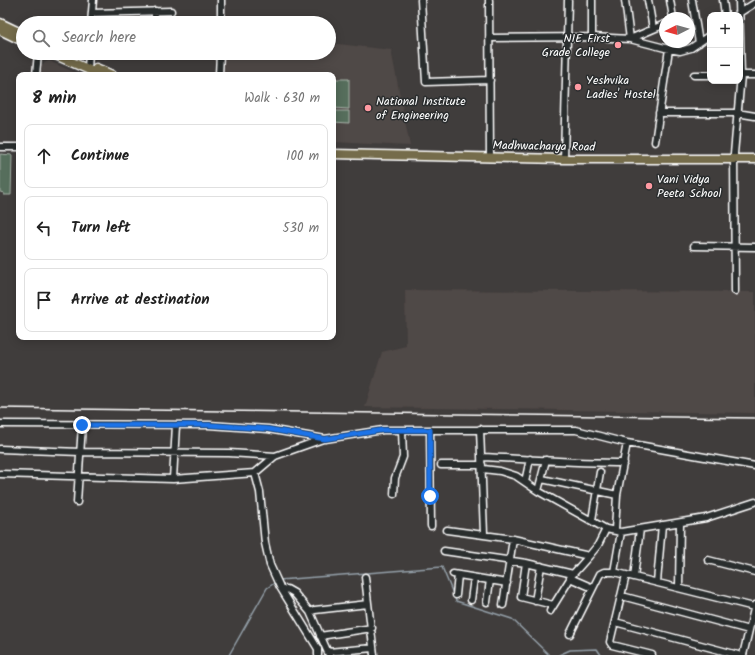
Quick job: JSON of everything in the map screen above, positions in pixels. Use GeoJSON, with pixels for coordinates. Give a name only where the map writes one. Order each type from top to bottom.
{"type":"FeatureCollection","features":[{"type":"Feature","properties":{"kind":"main road"},"geometry":{"type":"LineString","coordinates":[[0,23],[16,31]]}},
{"type":"Feature","properties":{"kind":"main road"},"geometry":{"type":"LineString","coordinates":[[0,30],[16,37]]}},
{"type":"Feature","properties":{"kind":"main road"},"geometry":{"type":"LineString","coordinates":[[70,60],[103,72]]}},
{"type":"Feature","properties":{"kind":"main road"},"geometry":{"type":"LineString","coordinates":[[75,60],[96,72]]}},
{"type":"Feature","properties":{"kind":"main road","name":"Madhwacharya Road"},"geometry":{"type":"LineString","coordinates":[[336,150],[490,155]]}},
{"type":"Feature","properties":{"kind":"main road","name":"Madhwacharya Road"},"geometry":{"type":"LineString","coordinates":[[336,154],[734,156],[755,154]]}},
{"type":"Feature","properties":{"kind":"main road","name":"Madhwacharya Road"},"geometry":{"type":"LineString","coordinates":[[734,156],[755,159]]}},
{"type":"Feature","properties":{"kind":"street"},"geometry":{"type":"LineString","coordinates":[[92,16],[93,0]]}},
{"type":"Feature","properties":{"kind":"street"},"geometry":{"type":"LineString","coordinates":[[221,0],[221,16]]}},
{"type":"Feature","properties":{"kind":"street"},"geometry":{"type":"LineString","coordinates":[[421,0],[426,82],[490,80]]}},
{"type":"Feature","properties":{"kind":"street"},"geometry":{"type":"LineString","coordinates":[[489,0],[488,38],[490,80],[490,155]]}},
{"type":"Feature","properties":{"kind":"street"},"geometry":{"type":"LineString","coordinates":[[564,156],[568,0]]}},
{"type":"Feature","properties":{"kind":"street"},"geometry":{"type":"LineString","coordinates":[[592,0],[592,37]]}},
{"type":"Feature","properties":{"kind":"street"},"geometry":{"type":"LineString","coordinates":[[625,0],[630,39]]}},
{"type":"Feature","properties":{"kind":"street"},"geometry":{"type":"LineString","coordinates":[[648,0],[653,29]]}},
{"type":"Feature","properties":{"kind":"street"},"geometry":{"type":"LineString","coordinates":[[670,0],[672,12]]}},
{"type":"Feature","properties":{"kind":"street"},"geometry":{"type":"LineString","coordinates":[[692,0],[699,43]]}},
{"type":"Feature","properties":{"kind":"street"},"geometry":{"type":"LineString","coordinates":[[723,0],[725,12]]}},
{"type":"Feature","properties":{"kind":"street"},"geometry":{"type":"LineString","coordinates":[[738,12],[739,0]]}},
{"type":"Feature","properties":{"kind":"street"},"geometry":{"type":"LineString","coordinates":[[740,12],[755,3]]}},
{"type":"Feature","properties":{"kind":"street"},"geometry":{"type":"LineString","coordinates":[[155,11],[155,16]]}},
{"type":"Feature","properties":{"kind":"street"},"geometry":{"type":"LineString","coordinates":[[92,13],[171,11]]}},
{"type":"Feature","properties":{"kind":"street"},"geometry":{"type":"LineString","coordinates":[[630,39],[659,26]]}},
{"type":"Feature","properties":{"kind":"street"},"geometry":{"type":"LineString","coordinates":[[488,38],[592,37],[630,39],[668,49],[686,50],[707,37]]}},
{"type":"Feature","properties":{"kind":"street"},"geometry":{"type":"LineString","coordinates":[[655,142],[668,49]]}},
{"type":"Feature","properties":{"kind":"street"},"geometry":{"type":"LineString","coordinates":[[36,72],[37,60]]}},
{"type":"Feature","properties":{"kind":"street"},"geometry":{"type":"LineString","coordinates":[[88,60],[88,67]]}},
{"type":"Feature","properties":{"kind":"street"},"geometry":{"type":"LineString","coordinates":[[219,72],[220,60]]}},
{"type":"Feature","properties":{"kind":"street"},"geometry":{"type":"LineString","coordinates":[[694,75],[707,75]]}},
{"type":"Feature","properties":{"kind":"street"},"geometry":{"type":"LineString","coordinates":[[743,75],[755,75]]}},
{"type":"Feature","properties":{"kind":"street"},"geometry":{"type":"LineString","coordinates":[[735,291],[734,156],[739,84]]}},
{"type":"Feature","properties":{"kind":"street"},"geometry":{"type":"LineString","coordinates":[[659,113],[737,113],[755,116]]}},
{"type":"Feature","properties":{"kind":"street"},"geometry":{"type":"LineString","coordinates":[[0,147],[16,147]]}},
{"type":"Feature","properties":{"kind":"street"},"geometry":{"type":"LineString","coordinates":[[694,246],[755,247]]}},
{"type":"Feature","properties":{"kind":"street"},"geometry":{"type":"LineString","coordinates":[[0,424],[209,425],[268,429],[325,439]]}},
{"type":"Feature","properties":{"kind":"street"},"geometry":{"type":"LineString","coordinates":[[77,502],[82,425]]}},
{"type":"Feature","properties":{"kind":"street"},"geometry":{"type":"LineString","coordinates":[[173,479],[176,425]]}},
{"type":"Feature","properties":{"kind":"street"},"geometry":{"type":"LineString","coordinates":[[480,429],[483,467],[484,534]]}},
{"type":"Feature","properties":{"kind":"street"},"geometry":{"type":"LineString","coordinates":[[0,474],[79,475],[173,479],[255,473],[275,456],[325,439],[383,430],[576,430],[627,443],[755,466]]}},
{"type":"Feature","properties":{"kind":"street"},"geometry":{"type":"LineString","coordinates":[[394,494],[395,478],[403,457],[402,430]]}},
{"type":"Feature","properties":{"kind":"street"},"geometry":{"type":"LineString","coordinates":[[430,430],[431,526]]}},
{"type":"Feature","properties":{"kind":"street"},"geometry":{"type":"LineString","coordinates":[[614,572],[618,531],[618,495],[627,443]]}},
{"type":"Feature","properties":{"kind":"street"},"geometry":{"type":"LineString","coordinates":[[0,449],[80,452],[229,453],[275,456]]}},
{"type":"Feature","properties":{"kind":"street"},"geometry":{"type":"LineString","coordinates":[[482,457],[567,462],[624,463]]}},
{"type":"Feature","properties":{"kind":"street"},"geometry":{"type":"LineString","coordinates":[[525,482],[530,459]]}},
{"type":"Feature","properties":{"kind":"street"},"geometry":{"type":"LineString","coordinates":[[538,491],[546,460]]}},
{"type":"Feature","properties":{"kind":"street"},"geometry":{"type":"LineString","coordinates":[[440,464],[483,467],[509,473],[606,529],[618,531],[662,526],[706,518],[755,502]]}},
{"type":"Feature","properties":{"kind":"street"},"geometry":{"type":"LineString","coordinates":[[592,520],[600,472]]}},
{"type":"Feature","properties":{"kind":"street"},"geometry":{"type":"LineString","coordinates":[[255,473],[260,492],[265,543],[270,565],[281,589],[318,648],[318,655]]}},
{"type":"Feature","properties":{"kind":"street"},"geometry":{"type":"LineString","coordinates":[[542,479],[618,495]]}},
{"type":"Feature","properties":{"kind":"street"},"geometry":{"type":"LineString","coordinates":[[679,588],[680,523]]}},
{"type":"Feature","properties":{"kind":"street"},"geometry":{"type":"LineString","coordinates":[[657,582],[662,526]]}},
{"type":"Feature","properties":{"kind":"street"},"geometry":{"type":"LineString","coordinates":[[526,563],[521,597],[551,608],[572,576],[598,545],[606,529]]}},
{"type":"Feature","properties":{"kind":"street"},"geometry":{"type":"LineString","coordinates":[[634,577],[640,529]]}},
{"type":"Feature","properties":{"kind":"street"},"geometry":{"type":"LineString","coordinates":[[447,530],[513,539],[589,556]]}},
{"type":"Feature","properties":{"kind":"street"},"geometry":{"type":"LineString","coordinates":[[503,605],[511,561],[513,539]]}},
{"type":"Feature","properties":{"kind":"street"},"geometry":{"type":"LineString","coordinates":[[444,551],[541,566],[572,576],[593,588]]}},
{"type":"Feature","properties":{"kind":"street"},"geometry":{"type":"LineString","coordinates":[[708,560],[755,572]]}},
{"type":"Feature","properties":{"kind":"street"},"geometry":{"type":"LineString","coordinates":[[535,601],[541,566]]}},
{"type":"Feature","properties":{"kind":"street"},"geometry":{"type":"LineString","coordinates":[[570,634],[602,572],[614,572],[755,606],[743,655]]}},
{"type":"Feature","properties":{"kind":"street"},"geometry":{"type":"LineString","coordinates":[[456,595],[456,575],[507,583]]}},
{"type":"Feature","properties":{"kind":"street"},"geometry":{"type":"LineString","coordinates":[[626,575],[610,642],[612,645],[652,655]]}},
{"type":"Feature","properties":{"kind":"street"},"geometry":{"type":"LineString","coordinates":[[365,577],[374,655]]}},
{"type":"Feature","properties":{"kind":"street"},"geometry":{"type":"LineString","coordinates":[[471,600],[474,578]]}},
{"type":"Feature","properties":{"kind":"street"},"geometry":{"type":"LineString","coordinates":[[487,602],[490,580]]}},
{"type":"Feature","properties":{"kind":"street"},"geometry":{"type":"LineString","coordinates":[[281,589],[287,589],[294,593],[310,612],[329,654],[373,648]]}},
{"type":"Feature","properties":{"kind":"street"},"geometry":{"type":"LineString","coordinates":[[622,596],[749,630]]}},
{"type":"Feature","properties":{"kind":"street"},"geometry":{"type":"LineString","coordinates":[[310,612],[315,610],[368,604]]}},
{"type":"Feature","properties":{"kind":"street"},"geometry":{"type":"LineString","coordinates":[[615,622],[738,655]]}},
{"type":"Feature","properties":{"kind":"street"},"geometry":{"type":"LineString","coordinates":[[320,636],[372,628]]}},
{"type":"Feature","properties":{"kind":"shaded area","name":"National Institute of Engineering"},"geometry":{"type":"Polygon","coordinates":[[[336,44],[391,50],[410,146],[336,142],[336,72],[223,72],[224,60],[336,60],[336,44]]]}},
{"type":"Feature","properties":{"kind":"shaded area"},"geometry":{"type":"Polygon","coordinates":[[[49,61],[73,72],[36,72],[36,67],[49,61]]]}},
{"type":"Feature","properties":{"kind":"shaded area"},"geometry":{"type":"Polygon","coordinates":[[[405,290],[755,292],[755,413],[365,407],[382,352],[406,346],[405,290]]]}},
{"type":"Feature","properties":{"kind":"green space"},"geometry":{"type":"Polygon","coordinates":[[[336,79],[349,79],[349,109],[336,108],[336,79]]]}},
{"type":"Feature","properties":{"kind":"green space"},"geometry":{"type":"Polygon","coordinates":[[[336,111],[349,111],[349,123],[336,122],[336,111]]]}},
{"type":"Feature","properties":{"kind":"green space"},"geometry":{"type":"Polygon","coordinates":[[[0,154],[12,155],[11,195],[4,195],[4,193],[0,192],[0,154]]]}},
{"type":"Feature","properties":{"kind":"waterway"},"geometry":{"type":"LineString","coordinates":[[279,580],[442,567],[456,601],[512,619],[549,655]]}},
{"type":"Feature","properties":{"kind":"waterway"},"geometry":{"type":"LineString","coordinates":[[229,655],[267,588],[276,582]]}},
{"type":"Feature","properties":{"kind":"waterway"},"geometry":{"type":"LineString","coordinates":[[559,655],[570,650],[597,649],[601,655]]}},
{"type":"Feature","properties":{"kind":"railway"},"geometry":{"type":"LineString","coordinates":[[0,408],[755,418]]}},
{"type":"Feature","properties":{"kind":"place","name":"NIE First Grade College"},"geometry":{"type":"Point","coordinates":[618,45]}},
{"type":"Feature","properties":{"kind":"place","name":"Yeshvika Ladies' Hostel"},"geometry":{"type":"Point","coordinates":[578,87]}},
{"type":"Feature","properties":{"kind":"place","name":"National Institute of Engineering"},"geometry":{"type":"Point","coordinates":[368,108]}},
{"type":"Feature","properties":{"kind":"place","name":"Vani Vidya Peeta School"},"geometry":{"type":"Point","coordinates":[649,186]}},
{"type":"Feature","properties":{"kind":"route"},"geometry":{"type":"LineString","coordinates":[[82,425],[209,425],[268,429],[325,439],[383,430],[430,430],[430,496]]}}]}
